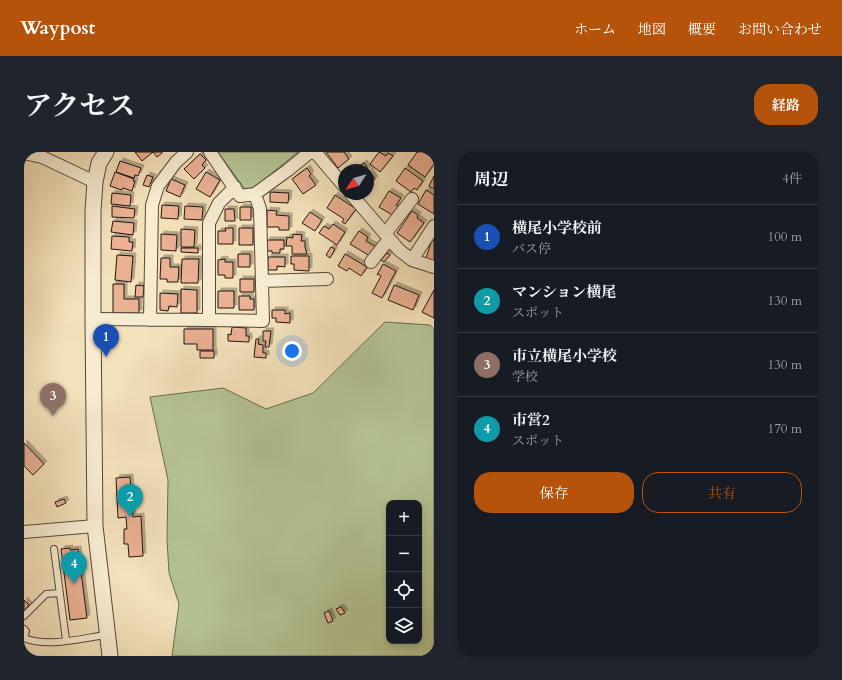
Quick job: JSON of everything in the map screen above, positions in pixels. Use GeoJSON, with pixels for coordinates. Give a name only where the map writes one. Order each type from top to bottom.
{"type":"FeatureCollection","features":[{"type":"Feature","properties":{"kind":"street"},"geometry":{"type":"LineString","coordinates":[[106,152],[98,163],[95,182],[93,211],[93,319],[95,526],[110,656]]}},
{"type":"Feature","properties":{"kind":"street"},"geometry":{"type":"LineString","coordinates":[[150,320],[152,205],[158,186],[176,162],[187,152]]}},
{"type":"Feature","properties":{"kind":"street"},"geometry":{"type":"LineString","coordinates":[[210,152],[240,196],[255,194],[310,152]]}},
{"type":"Feature","properties":{"kind":"street"},"geometry":{"type":"LineString","coordinates":[[315,152],[338,179]]}},
{"type":"Feature","properties":{"kind":"street"},"geometry":{"type":"LineString","coordinates":[[24,153],[42,157],[95,182]]}},
{"type":"Feature","properties":{"kind":"street"},"geometry":{"type":"LineString","coordinates":[[209,320],[209,223],[219,203],[235,187]]}},
{"type":"Feature","properties":{"kind":"street"},"geometry":{"type":"LineString","coordinates":[[93,319],[263,321],[260,208],[255,194]]}},
{"type":"Feature","properties":{"kind":"street"},"geometry":{"type":"LineString","coordinates":[[371,262],[412,198]]}},
{"type":"Feature","properties":{"kind":"street"},"geometry":{"type":"LineString","coordinates":[[355,200],[399,250],[412,260],[434,267]]}},
{"type":"Feature","properties":{"kind":"street"},"geometry":{"type":"LineString","coordinates":[[412,260],[434,226]]}},
{"type":"Feature","properties":{"kind":"street"},"geometry":{"type":"LineString","coordinates":[[262,281],[327,279]]}},
{"type":"Feature","properties":{"kind":"street"},"geometry":{"type":"LineString","coordinates":[[24,532],[95,526]]}},
{"type":"Feature","properties":{"kind":"lane"},"geometry":{"type":"LineString","coordinates":[[54,549],[66,640]]}},
{"type":"Feature","properties":{"kind":"lane"},"geometry":{"type":"LineString","coordinates":[[24,616],[46,594],[60,593]]}},
{"type":"Feature","properties":{"kind":"lane"},"geometry":{"type":"LineString","coordinates":[[24,630],[26,631],[24,638],[33,642],[107,635]]}},
{"type":"Feature","properties":{"kind":"green space"},"geometry":{"type":"Polygon","coordinates":[[[218,152],[298,152],[251,190],[244,188],[218,152]]]}},
{"type":"Feature","properties":{"kind":"green space"},"geometry":{"type":"Polygon","coordinates":[[[385,322],[430,325],[434,329],[434,656],[172,656],[179,604],[169,573],[167,540],[168,480],[150,397],[223,388],[266,409],[313,393],[385,322]]]}},
{"type":"Feature","properties":{"kind":"building"},"geometry":{"type":"Polygon","coordinates":[[[135,152],[153,152],[142,161],[135,152]]]}},
{"type":"Feature","properties":{"kind":"building"},"geometry":{"type":"Polygon","coordinates":[[[153,152],[162,152],[162,153],[157,157],[153,152]]]}},
{"type":"Feature","properties":{"kind":"building"},"geometry":{"type":"Polygon","coordinates":[[[326,152],[344,152],[349,159],[343,164],[338,164],[338,168],[326,152]]]}},
{"type":"Feature","properties":{"kind":"building"},"geometry":{"type":"Polygon","coordinates":[[[379,152],[386,156],[388,153],[393,156],[380,172],[374,167],[374,164],[370,164],[379,152]]]}},
{"type":"Feature","properties":{"kind":"building"},"geometry":{"type":"Polygon","coordinates":[[[417,152],[423,152],[428,155],[430,152],[434,155],[434,164],[425,177],[408,165],[417,152]]]}},
{"type":"Feature","properties":{"kind":"building"},"geometry":{"type":"Polygon","coordinates":[[[200,154],[206,160],[202,165],[205,168],[194,179],[184,169],[200,154]]]}},
{"type":"Feature","properties":{"kind":"building"},"geometry":{"type":"Polygon","coordinates":[[[120,161],[141,168],[138,176],[135,175],[134,178],[116,172],[120,161]]]}},
{"type":"Feature","properties":{"kind":"building"},"geometry":{"type":"Polygon","coordinates":[[[307,168],[311,174],[309,176],[316,185],[303,194],[292,179],[307,168]]]}},
{"type":"Feature","properties":{"kind":"building"},"geometry":{"type":"Polygon","coordinates":[[[405,168],[423,181],[417,190],[414,188],[411,192],[396,181],[405,168]]]}},
{"type":"Feature","properties":{"kind":"building"},"geometry":{"type":"Polygon","coordinates":[[[115,172],[134,179],[133,181],[135,181],[132,191],[123,188],[122,190],[110,186],[115,172]]]}},
{"type":"Feature","properties":{"kind":"building"},"geometry":{"type":"Polygon","coordinates":[[[206,172],[220,180],[210,197],[196,189],[206,172]]]}},
{"type":"Feature","properties":{"kind":"building"},"geometry":{"type":"Polygon","coordinates":[[[147,175],[153,177],[149,187],[143,185],[147,175]]]}},
{"type":"Feature","properties":{"kind":"building"},"geometry":{"type":"Polygon","coordinates":[[[434,176],[434,189],[429,186],[434,176]]]}},
{"type":"Feature","properties":{"kind":"building"},"geometry":{"type":"Polygon","coordinates":[[[171,179],[185,185],[180,197],[166,191],[171,179]]]}},
{"type":"Feature","properties":{"kind":"building"},"geometry":{"type":"Polygon","coordinates":[[[426,190],[434,195],[434,214],[418,204],[426,190]]]}},
{"type":"Feature","properties":{"kind":"building"},"geometry":{"type":"Polygon","coordinates":[[[389,191],[401,198],[396,205],[399,207],[394,216],[379,207],[389,191]]]}},
{"type":"Feature","properties":{"kind":"building"},"geometry":{"type":"Polygon","coordinates":[[[270,192],[289,193],[288,203],[270,202],[270,192]]]}},
{"type":"Feature","properties":{"kind":"building"},"geometry":{"type":"Polygon","coordinates":[[[112,193],[131,195],[130,206],[111,204],[112,193]]]}},
{"type":"Feature","properties":{"kind":"building"},"geometry":{"type":"Polygon","coordinates":[[[335,195],[338,197],[338,200],[342,200],[356,209],[345,224],[342,222],[344,219],[327,208],[335,195]]]}},
{"type":"Feature","properties":{"kind":"building"},"geometry":{"type":"Polygon","coordinates":[[[162,205],[179,206],[178,219],[161,218],[162,205]]]}},
{"type":"Feature","properties":{"kind":"building"},"geometry":{"type":"Polygon","coordinates":[[[112,206],[135,209],[134,218],[112,217],[112,206]]]}},
{"type":"Feature","properties":{"kind":"building"},"geometry":{"type":"Polygon","coordinates":[[[185,206],[203,207],[202,220],[184,219],[185,206]]]}},
{"type":"Feature","properties":{"kind":"building"},"geometry":{"type":"Polygon","coordinates":[[[240,207],[251,207],[251,220],[240,220],[240,207]]]}},
{"type":"Feature","properties":{"kind":"building"},"geometry":{"type":"Polygon","coordinates":[[[225,209],[234,209],[235,221],[225,221],[225,209]]]}},
{"type":"Feature","properties":{"kind":"building"},"geometry":{"type":"Polygon","coordinates":[[[267,210],[277,211],[276,215],[289,216],[289,230],[279,230],[279,227],[267,227],[267,210]]]}},
{"type":"Feature","properties":{"kind":"building"},"geometry":{"type":"Polygon","coordinates":[[[412,211],[418,215],[417,218],[424,223],[410,242],[397,233],[412,211]]]}},
{"type":"Feature","properties":{"kind":"building"},"geometry":{"type":"Polygon","coordinates":[[[310,212],[322,220],[315,231],[302,223],[310,212]]]}},
{"type":"Feature","properties":{"kind":"building"},"geometry":{"type":"Polygon","coordinates":[[[113,221],[134,223],[133,235],[111,232],[113,221]]]}},
{"type":"Feature","properties":{"kind":"building"},"geometry":{"type":"Polygon","coordinates":[[[333,224],[345,232],[337,245],[319,233],[324,226],[329,229],[333,224]]]}},
{"type":"Feature","properties":{"kind":"building"},"geometry":{"type":"Polygon","coordinates":[[[225,228],[233,228],[233,244],[218,244],[218,231],[226,231],[225,228]]]}},
{"type":"Feature","properties":{"kind":"building"},"geometry":{"type":"Polygon","coordinates":[[[239,228],[253,228],[253,245],[239,245],[239,228]]]}},
{"type":"Feature","properties":{"kind":"building"},"geometry":{"type":"Polygon","coordinates":[[[181,229],[195,230],[194,247],[181,247],[181,229]]]}},
{"type":"Feature","properties":{"kind":"building"},"geometry":{"type":"Polygon","coordinates":[[[359,231],[368,237],[366,241],[376,247],[370,256],[350,244],[359,231]]]}},
{"type":"Feature","properties":{"kind":"building"},"geometry":{"type":"Polygon","coordinates":[[[161,234],[177,235],[176,251],[161,250],[161,234]]]}},
{"type":"Feature","properties":{"kind":"building"},"geometry":{"type":"Polygon","coordinates":[[[293,234],[302,235],[301,241],[305,241],[307,254],[292,254],[292,246],[286,246],[287,237],[293,238],[293,234]]]}},
{"type":"Feature","properties":{"kind":"building"},"geometry":{"type":"Polygon","coordinates":[[[112,236],[129,237],[129,242],[133,242],[132,251],[111,249],[112,236]]]}},
{"type":"Feature","properties":{"kind":"building"},"geometry":{"type":"Polygon","coordinates":[[[267,240],[284,240],[284,249],[280,249],[280,253],[272,253],[272,251],[267,251],[267,240]]]}},
{"type":"Feature","properties":{"kind":"building"},"geometry":{"type":"Polygon","coordinates":[[[432,240],[434,241],[434,261],[426,258],[432,240]]]}},
{"type":"Feature","properties":{"kind":"building"},"geometry":{"type":"Polygon","coordinates":[[[331,247],[335,249],[330,258],[326,255],[331,247]]]}},
{"type":"Feature","properties":{"kind":"building"},"geometry":{"type":"Polygon","coordinates":[[[181,248],[198,248],[198,253],[181,252],[181,248]]]}},
{"type":"Feature","properties":{"kind":"building"},"geometry":{"type":"Polygon","coordinates":[[[387,253],[390,255],[384,262],[381,260],[387,253]]]}},
{"type":"Feature","properties":{"kind":"building"},"geometry":{"type":"Polygon","coordinates":[[[238,254],[250,254],[250,267],[238,267],[238,254]]]}},
{"type":"Feature","properties":{"kind":"building"},"geometry":{"type":"Polygon","coordinates":[[[345,254],[367,267],[361,276],[349,268],[347,271],[338,266],[345,254]]]}},
{"type":"Feature","properties":{"kind":"building"},"geometry":{"type":"Polygon","coordinates":[[[117,255],[133,256],[131,282],[115,280],[117,255]]]}},
{"type":"Feature","properties":{"kind":"building"},"geometry":{"type":"Polygon","coordinates":[[[291,256],[309,256],[309,271],[294,270],[294,264],[291,264],[291,256]]]}},
{"type":"Feature","properties":{"kind":"building"},"geometry":{"type":"Polygon","coordinates":[[[268,257],[285,257],[285,267],[277,266],[277,270],[268,270],[268,257]]]}},
{"type":"Feature","properties":{"kind":"building"},"geometry":{"type":"Polygon","coordinates":[[[161,258],[170,258],[170,267],[179,267],[178,282],[167,282],[167,279],[160,279],[161,258]]]}},
{"type":"Feature","properties":{"kind":"building"},"geometry":{"type":"Polygon","coordinates":[[[182,259],[199,259],[198,283],[181,283],[182,259]]]}},
{"type":"Feature","properties":{"kind":"building"},"geometry":{"type":"Polygon","coordinates":[[[225,259],[225,262],[233,262],[233,278],[225,278],[225,275],[218,275],[218,260],[225,259]]]}},
{"type":"Feature","properties":{"kind":"building"},"geometry":{"type":"Polygon","coordinates":[[[383,264],[396,271],[382,298],[372,293],[381,276],[378,274],[377,275],[383,264]]]}},
{"type":"Feature","properties":{"kind":"building"},"geometry":{"type":"Polygon","coordinates":[[[240,279],[254,279],[254,292],[240,292],[240,279]]]}},
{"type":"Feature","properties":{"kind":"building"},"geometry":{"type":"Polygon","coordinates":[[[113,284],[124,284],[124,299],[139,299],[139,313],[113,313],[113,284]]]}},
{"type":"Feature","properties":{"kind":"building"},"geometry":{"type":"Polygon","coordinates":[[[136,285],[144,286],[143,297],[135,297],[136,285]]]}},
{"type":"Feature","properties":{"kind":"building"},"geometry":{"type":"Polygon","coordinates":[[[394,285],[419,295],[413,310],[388,300],[394,285]]]}},
{"type":"Feature","properties":{"kind":"building"},"geometry":{"type":"Polygon","coordinates":[[[181,289],[197,290],[197,313],[181,313],[181,289]]]}},
{"type":"Feature","properties":{"kind":"building"},"geometry":{"type":"Polygon","coordinates":[[[434,290],[434,318],[422,312],[434,290]]]}},
{"type":"Feature","properties":{"kind":"building"},"geometry":{"type":"Polygon","coordinates":[[[218,291],[234,291],[234,308],[218,308],[218,291]]]}},
{"type":"Feature","properties":{"kind":"building"},"geometry":{"type":"Polygon","coordinates":[[[160,293],[178,294],[177,307],[169,306],[168,311],[160,310],[160,293]]]}},
{"type":"Feature","properties":{"kind":"building"},"geometry":{"type":"Polygon","coordinates":[[[239,296],[250,296],[250,299],[254,299],[254,310],[239,310],[239,296]]]}},
{"type":"Feature","properties":{"kind":"building"},"geometry":{"type":"Polygon","coordinates":[[[272,310],[285,310],[285,314],[290,313],[290,323],[276,322],[276,318],[272,318],[272,310]]]}},
{"type":"Feature","properties":{"kind":"building"},"geometry":{"type":"Polygon","coordinates":[[[232,327],[246,328],[246,336],[249,336],[249,342],[228,341],[228,334],[231,335],[232,327]]]}},
{"type":"Feature","properties":{"kind":"building"},"geometry":{"type":"Polygon","coordinates":[[[184,329],[213,329],[213,350],[197,350],[197,344],[184,344],[184,329]]]}},
{"type":"Feature","properties":{"kind":"building"},"geometry":{"type":"Polygon","coordinates":[[[263,331],[271,331],[269,347],[265,347],[266,341],[263,341],[263,331]]]}},
{"type":"Feature","properties":{"kind":"building"},"geometry":{"type":"Polygon","coordinates":[[[256,339],[259,339],[258,344],[263,345],[263,353],[266,353],[266,358],[254,357],[256,339]]]}},
{"type":"Feature","properties":{"kind":"building"},"geometry":{"type":"Polygon","coordinates":[[[200,351],[214,351],[214,358],[200,358],[200,351]]]}},
{"type":"Feature","properties":{"kind":"building"},"geometry":{"type":"Polygon","coordinates":[[[24,443],[44,464],[33,475],[24,466],[24,443]]]}},
{"type":"Feature","properties":{"kind":"building"},"geometry":{"type":"Polygon","coordinates":[[[130,477],[133,517],[141,516],[143,556],[129,557],[128,544],[124,544],[124,529],[127,529],[126,517],[118,518],[116,478],[130,477]]]}},
{"type":"Feature","properties":{"kind":"building"},"geometry":{"type":"Polygon","coordinates":[[[64,499],[66,503],[57,507],[55,502],[64,499]]]}},
{"type":"Feature","properties":{"kind":"building"},"geometry":{"type":"Polygon","coordinates":[[[70,548],[70,550],[78,549],[87,618],[70,620],[61,549],[70,548]]]}},
{"type":"Feature","properties":{"kind":"building"},"geometry":{"type":"Polygon","coordinates":[[[24,600],[29,605],[24,611],[24,600]]]}},
{"type":"Feature","properties":{"kind":"building"},"geometry":{"type":"Polygon","coordinates":[[[341,607],[345,613],[340,615],[336,609],[341,607]]]}},
{"type":"Feature","properties":{"kind":"building"},"geometry":{"type":"Polygon","coordinates":[[[329,611],[333,621],[328,623],[324,613],[329,611]]]}},
{"type":"Feature","properties":{"kind":"place","name":"横尾小学校前"},"geometry":{"type":"Point","coordinates":[106,357]}},
{"type":"Feature","properties":{"kind":"place","name":"市立横尾小学校"},"geometry":{"type":"Point","coordinates":[53,416]}},
{"type":"Feature","properties":{"kind":"place","name":"マンション横尾"},"geometry":{"type":"Point","coordinates":[130,517]}},
{"type":"Feature","properties":{"kind":"place","name":"市営2"},"geometry":{"type":"Point","coordinates":[74,584]}}]}
